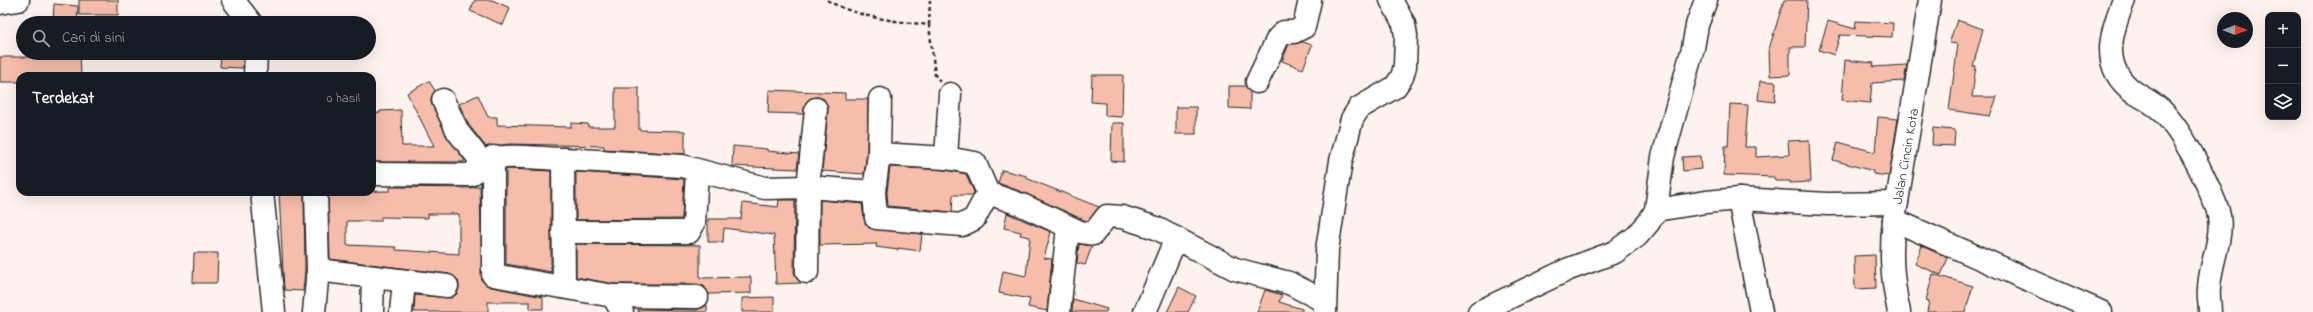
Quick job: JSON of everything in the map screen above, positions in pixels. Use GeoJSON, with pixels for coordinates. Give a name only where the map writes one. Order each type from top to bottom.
{"type":"FeatureCollection","features":[{"type":"Feature","properties":{"kind":"street"},"geometry":{"type":"LineString","coordinates":[[0,3],[18,0]]}},
{"type":"Feature","properties":{"kind":"street"},"geometry":{"type":"LineString","coordinates":[[233,0],[246,16]]}},
{"type":"Feature","properties":{"kind":"street"},"geometry":{"type":"LineString","coordinates":[[1256,82],[1278,38],[1284,32],[1294,32],[1304,27],[1310,0]]}},
{"type":"Feature","properties":{"kind":"street"},"geometry":{"type":"LineString","coordinates":[[1324,307],[1327,250],[1338,174],[1352,119],[1359,108],[1395,87],[1402,77],[1405,66],[1406,36],[1404,24],[1391,0]]}},
{"type":"Feature","properties":{"kind":"street"},"geometry":{"type":"LineString","coordinates":[[1479,312],[1569,269],[1615,252],[1637,236],[1656,210],[1664,157],[1671,124],[1706,0]]}},
{"type":"Feature","properties":{"kind":"street","name":"Jalan Cincin Kota"},"geometry":{"type":"LineString","coordinates":[[1899,312],[1892,281],[1890,252],[1930,0]]}},
{"type":"Feature","properties":{"kind":"street"},"geometry":{"type":"LineString","coordinates":[[2124,0],[2110,45],[2114,69],[2125,85],[2163,111],[2172,122],[2194,157],[2217,209],[2220,224],[2209,288],[2210,312]]}},
{"type":"Feature","properties":{"kind":"street"},"geometry":{"type":"LineString","coordinates":[[255,72],[256,60]]}},
{"type":"Feature","properties":{"kind":"street"},"geometry":{"type":"LineString","coordinates":[[946,158],[950,94]]}},
{"type":"Feature","properties":{"kind":"street"},"geometry":{"type":"LineString","coordinates":[[880,99],[879,154],[874,192],[876,218],[962,225],[974,219],[988,193]]}},
{"type":"Feature","properties":{"kind":"street"},"geometry":{"type":"LineString","coordinates":[[443,100],[458,132],[488,160],[563,159],[667,164],[682,166],[765,188],[808,187],[874,192]]}},
{"type":"Feature","properties":{"kind":"street"},"geometry":{"type":"LineString","coordinates":[[807,272],[808,187],[816,109]]}},
{"type":"Feature","properties":{"kind":"street"},"geometry":{"type":"LineString","coordinates":[[879,154],[946,158],[976,163],[988,193],[1022,205],[1080,232],[1093,234],[1107,216],[1114,215],[1139,222],[1176,238],[1236,269],[1289,283],[1324,307]]}},
{"type":"Feature","properties":{"kind":"street"},"geometry":{"type":"LineString","coordinates":[[563,159],[564,287]]}},
{"type":"Feature","properties":{"kind":"street"},"geometry":{"type":"LineString","coordinates":[[376,174],[470,175],[476,172],[488,160]]}},
{"type":"Feature","properties":{"kind":"street"},"geometry":{"type":"LineString","coordinates":[[488,160],[493,275],[564,287],[617,304],[660,305],[697,297]]}},
{"type":"Feature","properties":{"kind":"street"},"geometry":{"type":"LineString","coordinates":[[563,232],[689,232],[694,223],[697,171]]}},
{"type":"Feature","properties":{"kind":"street"},"geometry":{"type":"LineString","coordinates":[[262,196],[274,312]]}},
{"type":"Feature","properties":{"kind":"street"},"geometry":{"type":"LineString","coordinates":[[314,312],[318,270],[316,196]]}},
{"type":"Feature","properties":{"kind":"street"},"geometry":{"type":"LineString","coordinates":[[1656,210],[1706,202],[1739,200],[1828,204],[1896,212],[2101,312]]}},
{"type":"Feature","properties":{"kind":"street"},"geometry":{"type":"LineString","coordinates":[[1739,200],[1761,312]]}},
{"type":"Feature","properties":{"kind":"street"},"geometry":{"type":"LineString","coordinates":[[1060,312],[1068,227]]}},
{"type":"Feature","properties":{"kind":"street"},"geometry":{"type":"LineString","coordinates":[[1145,312],[1176,238]]}},
{"type":"Feature","properties":{"kind":"street"},"geometry":{"type":"LineString","coordinates":[[318,270],[404,282],[447,286]]}},
{"type":"Feature","properties":{"kind":"street"},"geometry":{"type":"LineString","coordinates":[[372,312],[373,278]]}},
{"type":"Feature","properties":{"kind":"street"},"geometry":{"type":"LineString","coordinates":[[401,312],[404,282]]}},
{"type":"Feature","properties":{"kind":"path"},"geometry":{"type":"LineString","coordinates":[[827,0],[867,15],[929,25]]}},
{"type":"Feature","properties":{"kind":"path"},"geometry":{"type":"LineString","coordinates":[[930,0],[929,25],[936,75],[950,94]]}},
{"type":"Feature","properties":{"kind":"building"},"geometry":{"type":"Polygon","coordinates":[[[79,0],[118,0],[118,15],[79,15],[79,0]]]}},
{"type":"Feature","properties":{"kind":"building"},"geometry":{"type":"Polygon","coordinates":[[[475,0],[492,0],[510,8],[503,25],[470,11],[475,0]]]}},
{"type":"Feature","properties":{"kind":"building"},"geometry":{"type":"Polygon","coordinates":[[[1784,0],[1807,0],[1805,47],[1790,47],[1790,75],[1770,76],[1769,49],[1784,0]]]}},
{"type":"Feature","properties":{"kind":"building"},"geometry":{"type":"Polygon","coordinates":[[[54,4],[78,6],[77,16],[53,16],[54,4]]]}},
{"type":"Feature","properties":{"kind":"building"},"geometry":{"type":"Polygon","coordinates":[[[1957,20],[1983,29],[1973,66],[1976,66],[1972,97],[1997,97],[1990,116],[1949,110],[1958,44],[1949,43],[1957,20]]]}},
{"type":"Feature","properties":{"kind":"building"},"geometry":{"type":"Polygon","coordinates":[[[1828,21],[1855,29],[1856,21],[1893,23],[1892,37],[1840,35],[1834,55],[1819,50],[1828,21]]]}},
{"type":"Feature","properties":{"kind":"building"},"geometry":{"type":"Polygon","coordinates":[[[1303,42],[1312,45],[1303,69],[1282,61],[1289,44],[1303,42]]]}},
{"type":"Feature","properties":{"kind":"building"},"geometry":{"type":"Polygon","coordinates":[[[0,57],[16,57],[16,60],[80,60],[81,72],[16,72],[16,82],[0,82],[0,57]]]}},
{"type":"Feature","properties":{"kind":"building"},"geometry":{"type":"Polygon","coordinates":[[[220,60],[243,60],[243,68],[220,67],[220,60]]]}},
{"type":"Feature","properties":{"kind":"building"},"geometry":{"type":"Polygon","coordinates":[[[1845,60],[1874,63],[1873,67],[1907,65],[1904,81],[1872,83],[1870,103],[1842,100],[1845,60]]]}},
{"type":"Feature","properties":{"kind":"building"},"geometry":{"type":"Polygon","coordinates":[[[1092,75],[1123,75],[1122,117],[1105,116],[1105,103],[1091,102],[1092,75]]]}},
{"type":"Feature","properties":{"kind":"building"},"geometry":{"type":"Polygon","coordinates":[[[429,81],[435,91],[431,99],[432,105],[447,137],[464,159],[464,162],[376,162],[376,113],[380,113],[380,111],[401,110],[402,146],[434,146],[407,93],[429,81]]]}},
{"type":"Feature","properties":{"kind":"building"},"geometry":{"type":"Polygon","coordinates":[[[1760,81],[1776,82],[1775,102],[1758,100],[1760,81]]]}},
{"type":"Feature","properties":{"kind":"building"},"geometry":{"type":"Polygon","coordinates":[[[1229,86],[1246,86],[1250,92],[1250,109],[1229,108],[1229,86]]]}},
{"type":"Feature","properties":{"kind":"building"},"geometry":{"type":"Polygon","coordinates":[[[615,88],[639,88],[639,130],[685,131],[685,154],[604,149],[604,146],[510,144],[486,147],[469,125],[459,104],[478,95],[488,117],[497,117],[497,125],[571,127],[571,123],[588,124],[588,127],[615,127],[615,88]]]}},
{"type":"Feature","properties":{"kind":"building"},"geometry":{"type":"Polygon","coordinates":[[[769,90],[845,93],[845,99],[868,99],[867,153],[864,174],[822,171],[828,110],[824,99],[818,97],[811,98],[806,102],[803,114],[768,113],[769,90]]]}},
{"type":"Feature","properties":{"kind":"building"},"geometry":{"type":"Polygon","coordinates":[[[1730,104],[1748,105],[1745,147],[1756,147],[1756,157],[1789,155],[1788,141],[1809,140],[1811,182],[1790,183],[1790,181],[1775,181],[1774,177],[1724,175],[1725,146],[1728,146],[1730,104]]]}},
{"type":"Feature","properties":{"kind":"building"},"geometry":{"type":"Polygon","coordinates":[[[1176,107],[1196,107],[1196,134],[1176,134],[1176,107]]]}},
{"type":"Feature","properties":{"kind":"building"},"geometry":{"type":"Polygon","coordinates":[[[1878,117],[1898,119],[1889,176],[1873,174],[1873,171],[1833,160],[1838,142],[1875,152],[1878,117]]]}},
{"type":"Feature","properties":{"kind":"building"},"geometry":{"type":"Polygon","coordinates":[[[1112,123],[1124,123],[1124,162],[1111,161],[1112,123]]]}},
{"type":"Feature","properties":{"kind":"building"},"geometry":{"type":"Polygon","coordinates":[[[1933,128],[1955,130],[1954,146],[1932,145],[1933,128]]]}},
{"type":"Feature","properties":{"kind":"building"},"geometry":{"type":"Polygon","coordinates":[[[733,146],[799,154],[797,169],[732,166],[733,146]]]}},
{"type":"Feature","properties":{"kind":"building"},"geometry":{"type":"Polygon","coordinates":[[[1700,156],[1701,169],[1683,171],[1682,157],[1700,156]]]}},
{"type":"Feature","properties":{"kind":"building"},"geometry":{"type":"Polygon","coordinates":[[[890,167],[945,170],[966,174],[974,192],[973,195],[953,195],[952,212],[888,206],[887,192],[890,167]]]}},
{"type":"Feature","properties":{"kind":"building"},"geometry":{"type":"Polygon","coordinates":[[[506,169],[551,171],[551,272],[506,264],[506,169]]]}},
{"type":"Feature","properties":{"kind":"building"},"geometry":{"type":"Polygon","coordinates":[[[1002,170],[1027,176],[1026,178],[1099,207],[1088,221],[1084,220],[1027,194],[998,183],[1002,170]]]}},
{"type":"Feature","properties":{"kind":"building"},"geometry":{"type":"Polygon","coordinates":[[[576,172],[684,179],[682,219],[576,220],[576,172]]]}},
{"type":"Feature","properties":{"kind":"building"},"geometry":{"type":"Polygon","coordinates":[[[480,186],[482,281],[491,287],[543,297],[543,309],[530,309],[530,302],[488,302],[488,312],[414,312],[415,295],[451,298],[457,294],[459,288],[458,281],[449,274],[330,259],[328,196],[376,196],[376,191],[390,191],[390,187],[470,188],[480,186]],[[428,214],[428,218],[381,217],[381,221],[347,221],[347,245],[396,247],[396,250],[459,254],[459,214],[428,214]]]}},
{"type":"Feature","properties":{"kind":"building"},"geometry":{"type":"Polygon","coordinates":[[[279,196],[304,196],[305,270],[303,291],[284,290],[279,196]]]}},
{"type":"Feature","properties":{"kind":"building"},"geometry":{"type":"Polygon","coordinates":[[[779,200],[795,200],[794,272],[796,278],[801,283],[776,284],[774,235],[724,228],[723,242],[708,242],[708,219],[741,219],[743,203],[778,207],[779,200]]]}},
{"type":"Feature","properties":{"kind":"building"},"geometry":{"type":"Polygon","coordinates":[[[820,200],[862,204],[864,219],[869,228],[922,234],[920,251],[876,247],[877,244],[820,245],[820,200]]]}},
{"type":"Feature","properties":{"kind":"building"},"geometry":{"type":"Polygon","coordinates":[[[1007,213],[1051,232],[1044,258],[1052,259],[1047,311],[1028,307],[1030,299],[999,293],[1003,271],[1026,276],[1030,237],[1020,235],[1021,232],[1004,228],[1007,213]]]}},
{"type":"Feature","properties":{"kind":"building"},"geometry":{"type":"Polygon","coordinates":[[[576,244],[700,245],[700,278],[751,277],[751,293],[709,294],[704,286],[697,284],[614,284],[576,277],[576,244]]]}},
{"type":"Feature","properties":{"kind":"building"},"geometry":{"type":"Polygon","coordinates":[[[1079,244],[1092,246],[1085,265],[1077,263],[1079,244]]]}},
{"type":"Feature","properties":{"kind":"building"},"geometry":{"type":"Polygon","coordinates":[[[1922,246],[1948,258],[1941,275],[1915,264],[1922,246]]]}},
{"type":"Feature","properties":{"kind":"building"},"geometry":{"type":"Polygon","coordinates":[[[194,253],[218,253],[217,283],[193,283],[194,253]]]}},
{"type":"Feature","properties":{"kind":"building"},"geometry":{"type":"Polygon","coordinates":[[[1875,255],[1876,288],[1855,289],[1854,256],[1875,255]]]}},
{"type":"Feature","properties":{"kind":"building"},"geometry":{"type":"Polygon","coordinates":[[[1933,274],[1973,286],[1965,312],[1927,312],[1929,301],[1926,300],[1933,274]]]}},
{"type":"Feature","properties":{"kind":"building"},"geometry":{"type":"Polygon","coordinates":[[[1179,287],[1196,296],[1188,312],[1167,312],[1179,287]]]}},
{"type":"Feature","properties":{"kind":"building"},"geometry":{"type":"Polygon","coordinates":[[[1265,290],[1282,295],[1279,302],[1302,309],[1302,312],[1257,312],[1265,290]]]}},
{"type":"Feature","properties":{"kind":"building"},"geometry":{"type":"Polygon","coordinates":[[[774,297],[774,312],[742,312],[742,298],[774,297]]]}},
{"type":"Feature","properties":{"kind":"building"},"geometry":{"type":"Polygon","coordinates":[[[1073,299],[1107,309],[1106,312],[1072,312],[1073,299]]]}},
{"type":"Feature","properties":{"kind":"building"},"geometry":{"type":"Polygon","coordinates":[[[707,305],[707,312],[638,312],[638,309],[697,310],[707,305]]]}}]}
